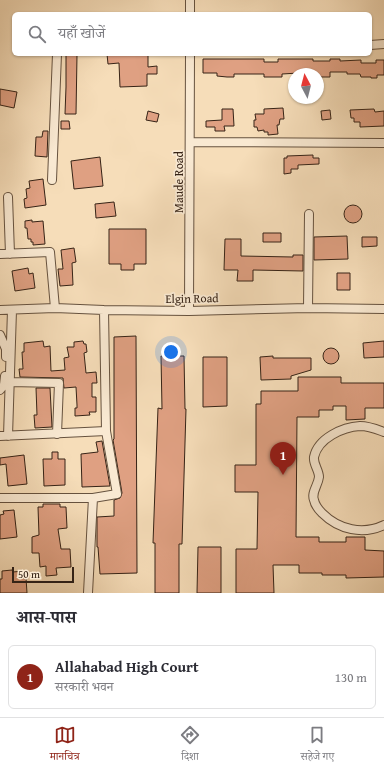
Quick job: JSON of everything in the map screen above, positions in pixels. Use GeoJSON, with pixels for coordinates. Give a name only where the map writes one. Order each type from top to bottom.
{"type":"FeatureCollection","features":[{"type":"Feature","properties":{"kind":"street"},"geometry":{"type":"LineString","coordinates":[[190,0],[190,12]]}},
{"type":"Feature","properties":{"kind":"street"},"geometry":{"type":"LineString","coordinates":[[372,44],[384,44]]}},
{"type":"Feature","properties":{"kind":"street"},"geometry":{"type":"LineString","coordinates":[[52,180],[57,56]]}},
{"type":"Feature","properties":{"kind":"street","name":"Maude Road"},"geometry":{"type":"LineString","coordinates":[[189,311],[190,56]]}},
{"type":"Feature","properties":{"kind":"street"},"geometry":{"type":"LineString","coordinates":[[190,142],[384,143]]}},
{"type":"Feature","properties":{"kind":"street"},"geometry":{"type":"LineString","coordinates":[[8,197],[10,254]]}},
{"type":"Feature","properties":{"kind":"street"},"geometry":{"type":"LineString","coordinates":[[308,308],[309,214]]}},
{"type":"Feature","properties":{"kind":"street"},"geometry":{"type":"LineString","coordinates":[[0,254],[50,252],[55,308]]}},
{"type":"Feature","properties":{"kind":"street","name":"Elgin Road"},"geometry":{"type":"LineString","coordinates":[[0,310],[55,308],[189,311],[384,308]]}},
{"type":"Feature","properties":{"kind":"street"},"geometry":{"type":"LineString","coordinates":[[12,310],[9,382],[4,436],[106,431]]}},
{"type":"Feature","properties":{"kind":"street"},"geometry":{"type":"LineString","coordinates":[[0,498],[93,498],[117,494],[106,431],[104,310]]}},
{"type":"Feature","properties":{"kind":"street"},"geometry":{"type":"LineString","coordinates":[[0,335],[6,349],[6,371],[4,385],[0,390]]}},
{"type":"Feature","properties":{"kind":"street"},"geometry":{"type":"LineString","coordinates":[[9,382],[59,383],[57,434]]}},
{"type":"Feature","properties":{"kind":"street"},"geometry":{"type":"LineString","coordinates":[[384,432],[374,428],[361,426],[348,428],[335,433],[324,441],[316,452],[314,458],[319,475],[313,492],[314,501],[320,510],[327,518],[336,524],[357,530],[368,530],[384,525]]}},
{"type":"Feature","properties":{"kind":"street"},"geometry":{"type":"LineString","coordinates":[[88,593],[93,498]]}},
{"type":"Feature","properties":{"kind":"building"},"geometry":{"type":"Polygon","coordinates":[[[66,56],[77,56],[76,114],[65,114],[66,56]]]}},
{"type":"Feature","properties":{"kind":"building"},"geometry":{"type":"Polygon","coordinates":[[[107,56],[148,56],[148,67],[157,66],[157,74],[147,74],[147,86],[120,87],[119,63],[108,64],[107,56]]]}},
{"type":"Feature","properties":{"kind":"building"},"geometry":{"type":"Polygon","coordinates":[[[203,59],[264,59],[264,62],[278,62],[278,59],[313,59],[313,61],[330,61],[330,59],[340,59],[340,61],[361,60],[361,63],[376,63],[376,60],[384,60],[384,75],[377,75],[377,78],[361,77],[360,74],[347,74],[347,72],[330,72],[330,77],[324,77],[324,68],[288,68],[288,74],[282,74],[282,77],[264,77],[264,74],[234,74],[234,77],[227,77],[217,76],[217,73],[203,73],[203,59]]]}},
{"type":"Feature","properties":{"kind":"building"},"geometry":{"type":"Polygon","coordinates":[[[0,89],[17,92],[14,108],[0,105],[0,89]]]}},
{"type":"Feature","properties":{"kind":"building"},"geometry":{"type":"Polygon","coordinates":[[[283,108],[284,119],[280,119],[279,125],[277,125],[278,134],[268,135],[268,132],[264,132],[264,130],[258,131],[257,127],[254,127],[254,120],[256,120],[255,114],[264,114],[264,109],[283,108]]]}},
{"type":"Feature","properties":{"kind":"building"},"geometry":{"type":"Polygon","coordinates":[[[222,109],[233,109],[234,126],[224,126],[225,131],[215,131],[215,127],[206,127],[206,121],[222,120],[222,109]]]}},
{"type":"Feature","properties":{"kind":"building"},"geometry":{"type":"Polygon","coordinates":[[[374,109],[375,112],[384,111],[384,126],[360,127],[360,122],[354,122],[354,118],[351,118],[350,110],[374,109]]]}},
{"type":"Feature","properties":{"kind":"building"},"geometry":{"type":"Polygon","coordinates":[[[330,110],[331,119],[322,120],[321,111],[330,110]]]}},
{"type":"Feature","properties":{"kind":"building"},"geometry":{"type":"Polygon","coordinates":[[[148,111],[159,114],[157,122],[146,120],[148,111]]]}},
{"type":"Feature","properties":{"kind":"building"},"geometry":{"type":"Polygon","coordinates":[[[61,121],[69,121],[70,129],[61,129],[61,121]]]}},
{"type":"Feature","properties":{"kind":"building"},"geometry":{"type":"Polygon","coordinates":[[[43,131],[48,131],[47,157],[35,156],[36,137],[42,137],[43,131]]]}},
{"type":"Feature","properties":{"kind":"building"},"geometry":{"type":"Polygon","coordinates":[[[313,155],[313,158],[319,158],[319,164],[298,165],[298,169],[291,169],[291,173],[284,174],[284,158],[287,158],[287,156],[313,155]]]}},
{"type":"Feature","properties":{"kind":"building"},"geometry":{"type":"Polygon","coordinates":[[[100,157],[103,186],[74,189],[71,161],[100,157]]]}},
{"type":"Feature","properties":{"kind":"building"},"geometry":{"type":"Polygon","coordinates":[[[43,179],[46,205],[25,208],[24,199],[27,198],[26,189],[30,188],[29,181],[43,179]]]}},
{"type":"Feature","properties":{"kind":"building"},"geometry":{"type":"Polygon","coordinates":[[[114,202],[116,216],[96,218],[95,204],[114,202]]]}},
{"type":"Feature","properties":{"kind":"building"},"geometry":{"type":"Polygon","coordinates":[[[353,205],[359,208],[362,214],[359,220],[353,223],[347,220],[344,214],[347,208],[353,205]]]}},
{"type":"Feature","properties":{"kind":"building"},"geometry":{"type":"Polygon","coordinates":[[[32,220],[32,222],[43,221],[45,244],[33,245],[31,239],[28,239],[25,221],[32,220]]]}},
{"type":"Feature","properties":{"kind":"building"},"geometry":{"type":"Polygon","coordinates":[[[109,229],[146,229],[146,264],[134,264],[134,270],[121,270],[121,264],[109,264],[109,229]]]}},
{"type":"Feature","properties":{"kind":"building"},"geometry":{"type":"Polygon","coordinates":[[[263,233],[281,233],[281,242],[263,242],[263,233]]]}},
{"type":"Feature","properties":{"kind":"building"},"geometry":{"type":"Polygon","coordinates":[[[347,236],[348,259],[314,260],[314,237],[347,236]]]}},
{"type":"Feature","properties":{"kind":"building"},"geometry":{"type":"Polygon","coordinates":[[[362,237],[377,237],[377,246],[362,247],[362,237]]]}},
{"type":"Feature","properties":{"kind":"building"},"geometry":{"type":"Polygon","coordinates":[[[225,239],[241,239],[241,256],[293,257],[293,255],[303,255],[303,271],[253,270],[253,281],[237,281],[238,270],[224,270],[225,239]]]}},
{"type":"Feature","properties":{"kind":"building"},"geometry":{"type":"Polygon","coordinates":[[[74,248],[76,262],[72,263],[73,285],[60,286],[58,269],[63,269],[61,250],[74,248]]]}},
{"type":"Feature","properties":{"kind":"building"},"geometry":{"type":"Polygon","coordinates":[[[28,268],[29,274],[33,273],[35,288],[15,291],[12,271],[28,268]]]}},
{"type":"Feature","properties":{"kind":"building"},"geometry":{"type":"Polygon","coordinates":[[[337,273],[350,273],[350,290],[337,290],[337,273]]]}},
{"type":"Feature","properties":{"kind":"building"},"geometry":{"type":"Polygon","coordinates":[[[136,336],[137,573],[100,574],[97,547],[97,517],[114,516],[114,500],[120,498],[122,493],[113,440],[114,337],[136,336]]]}},
{"type":"Feature","properties":{"kind":"building"},"geometry":{"type":"Polygon","coordinates":[[[43,341],[44,347],[50,346],[51,371],[65,370],[64,358],[69,357],[67,347],[74,347],[74,342],[83,341],[84,344],[86,344],[87,352],[84,353],[86,373],[96,372],[97,383],[92,383],[92,397],[96,397],[96,412],[89,412],[90,415],[75,416],[75,408],[77,408],[76,387],[64,388],[63,378],[20,377],[19,369],[23,369],[22,352],[24,352],[24,343],[43,341]]]}},
{"type":"Feature","properties":{"kind":"building"},"geometry":{"type":"Polygon","coordinates":[[[384,341],[384,357],[364,358],[363,343],[384,341]]]}},
{"type":"Feature","properties":{"kind":"building"},"geometry":{"type":"Polygon","coordinates":[[[328,348],[334,348],[339,353],[337,362],[334,364],[328,364],[323,359],[323,353],[328,348]]]}},
{"type":"Feature","properties":{"kind":"building"},"geometry":{"type":"Polygon","coordinates":[[[161,356],[184,356],[186,409],[182,544],[179,544],[179,593],[155,593],[155,543],[153,543],[158,408],[162,409],[161,356]]]}},
{"type":"Feature","properties":{"kind":"building"},"geometry":{"type":"Polygon","coordinates":[[[273,356],[273,358],[311,358],[311,370],[291,376],[291,379],[261,380],[260,357],[273,356]]]}},
{"type":"Feature","properties":{"kind":"building"},"geometry":{"type":"Polygon","coordinates":[[[203,357],[227,357],[227,406],[203,407],[203,357]]]}},
{"type":"Feature","properties":{"kind":"building"},"geometry":{"type":"Polygon","coordinates":[[[298,377],[341,377],[341,383],[384,383],[384,408],[365,408],[365,419],[346,420],[346,406],[333,406],[333,410],[319,410],[319,417],[297,417],[296,537],[319,537],[319,542],[346,542],[346,537],[365,537],[365,550],[384,551],[384,577],[346,578],[346,575],[299,573],[299,565],[273,565],[274,593],[236,593],[236,549],[257,549],[258,492],[235,492],[235,465],[256,465],[256,404],[261,404],[261,391],[298,391],[298,377]]]}},
{"type":"Feature","properties":{"kind":"building"},"geometry":{"type":"Polygon","coordinates":[[[36,388],[50,388],[52,427],[35,428],[34,415],[37,415],[36,388]]]}},
{"type":"Feature","properties":{"kind":"building"},"geometry":{"type":"Polygon","coordinates":[[[102,441],[110,486],[82,487],[81,454],[98,452],[96,442],[102,441]]]}},
{"type":"Feature","properties":{"kind":"building"},"geometry":{"type":"Polygon","coordinates":[[[52,452],[58,452],[58,459],[65,459],[65,485],[44,486],[43,459],[52,459],[52,452]]]}},
{"type":"Feature","properties":{"kind":"building"},"geometry":{"type":"Polygon","coordinates":[[[24,455],[27,484],[8,486],[6,464],[0,465],[0,458],[24,455]]]}},
{"type":"Feature","properties":{"kind":"building"},"geometry":{"type":"Polygon","coordinates":[[[43,504],[60,504],[60,507],[66,507],[67,528],[58,529],[61,549],[70,549],[71,567],[56,568],[57,575],[46,576],[46,566],[40,567],[39,553],[32,553],[32,537],[39,535],[38,507],[43,507],[43,504]]]}},
{"type":"Feature","properties":{"kind":"building"},"geometry":{"type":"Polygon","coordinates":[[[14,510],[17,537],[0,539],[0,515],[4,514],[3,511],[14,510]]]}},
{"type":"Feature","properties":{"kind":"building"},"geometry":{"type":"Polygon","coordinates":[[[198,547],[221,547],[221,593],[197,593],[198,547]]]}},
{"type":"Feature","properties":{"kind":"building"},"geometry":{"type":"Polygon","coordinates":[[[12,570],[13,572],[23,571],[24,579],[26,578],[27,593],[0,593],[0,579],[2,579],[2,571],[12,570]]]}},
{"type":"Feature","properties":{"kind":"place","name":"Allahabad High Court"},"geometry":{"type":"Point","coordinates":[283,475]}}]}
